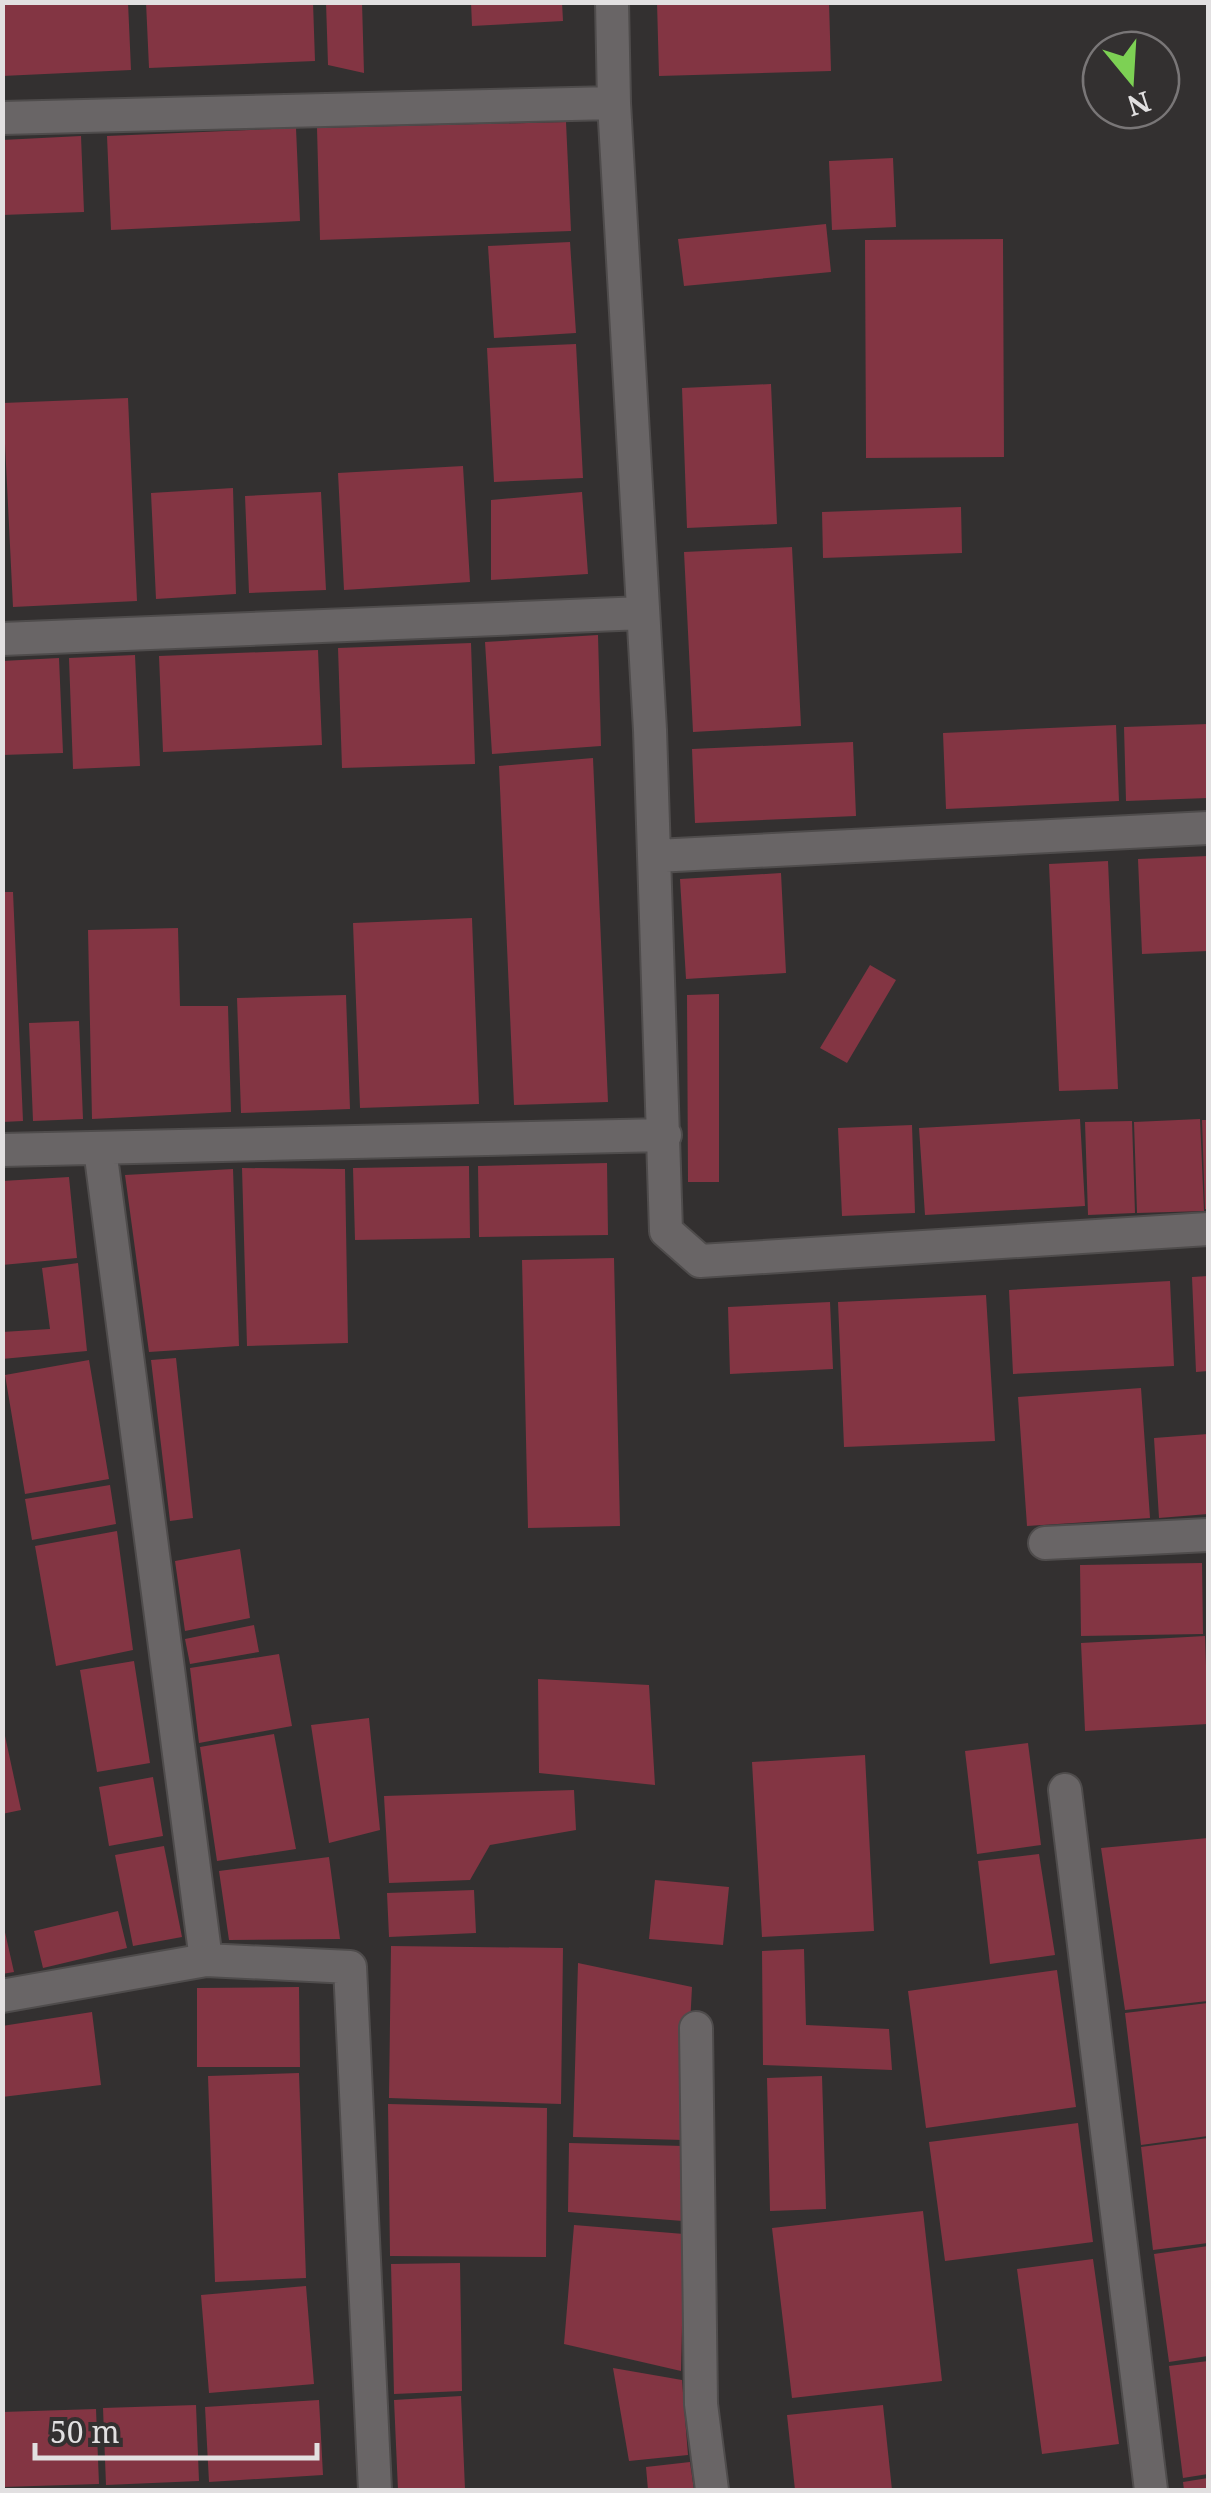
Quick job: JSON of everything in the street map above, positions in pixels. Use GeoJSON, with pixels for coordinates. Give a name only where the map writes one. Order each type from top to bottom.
{"type":"FeatureCollection","features":[{"type":"Feature","properties":{"kind":"street"},"geometry":{"type":"LineString","coordinates":[[612,2],[614,103],[656,856],[666,1231],[700,1261],[1208,1229]]}},
{"type":"Feature","properties":{"kind":"street"},"geometry":{"type":"LineString","coordinates":[[2,118],[614,103]]}},
{"type":"Feature","properties":{"kind":"street"},"geometry":{"type":"LineString","coordinates":[[2,640],[643,613]]}},
{"type":"Feature","properties":{"kind":"street"},"geometry":{"type":"LineString","coordinates":[[656,856],[1208,828]]}},
{"type":"Feature","properties":{"kind":"street"},"geometry":{"type":"LineString","coordinates":[[2,1150],[664,1136]]}},
{"type":"Feature","properties":{"kind":"street"},"geometry":{"type":"LineString","coordinates":[[100,1149],[206,1960]]}},
{"type":"Feature","properties":{"kind":"street"},"geometry":{"type":"LineString","coordinates":[[1046,1543],[1208,1535]]}},
{"type":"Feature","properties":{"kind":"street"},"geometry":{"type":"LineString","coordinates":[[1066,1790],[1152,2490]]}},
{"type":"Feature","properties":{"kind":"street"},"geometry":{"type":"LineString","coordinates":[[2,1996],[206,1960],[350,1967],[375,2490]]}},
{"type":"Feature","properties":{"kind":"street"},"geometry":{"type":"LineString","coordinates":[[696,2028],[701,2404],[712,2490]]}},
{"type":"Feature","properties":{"kind":"building"},"geometry":{"type":"Polygon","coordinates":[[[2,2],[128,2],[131,70],[2,76],[2,2]]]}},
{"type":"Feature","properties":{"kind":"building"},"geometry":{"type":"Polygon","coordinates":[[[146,2],[313,2],[315,61],[149,68],[146,2]]]}},
{"type":"Feature","properties":{"kind":"building"},"geometry":{"type":"Polygon","coordinates":[[[326,2],[362,2],[364,73],[328,65],[326,2]]]}},
{"type":"Feature","properties":{"kind":"building"},"geometry":{"type":"Polygon","coordinates":[[[471,2],[562,2],[563,21],[472,26],[471,2]]]}},
{"type":"Feature","properties":{"kind":"building"},"geometry":{"type":"Polygon","coordinates":[[[657,2],[829,2],[831,71],[659,76],[657,2]]]}},
{"type":"Feature","properties":{"kind":"building"},"geometry":{"type":"Polygon","coordinates":[[[566,122],[571,231],[320,240],[317,128],[566,122]]]}},
{"type":"Feature","properties":{"kind":"building"},"geometry":{"type":"Polygon","coordinates":[[[296,128],[300,221],[111,230],[107,136],[296,128]]]}},
{"type":"Feature","properties":{"kind":"building"},"geometry":{"type":"Polygon","coordinates":[[[81,136],[84,212],[2,215],[2,140],[81,136]]]}},
{"type":"Feature","properties":{"kind":"building"},"geometry":{"type":"Polygon","coordinates":[[[893,158],[896,227],[832,230],[829,161],[893,158]]]}},
{"type":"Feature","properties":{"kind":"building"},"geometry":{"type":"Polygon","coordinates":[[[826,224],[831,272],[684,286],[678,239],[826,224]]]}},
{"type":"Feature","properties":{"kind":"building"},"geometry":{"type":"Polygon","coordinates":[[[1003,239],[1004,457],[866,458],[865,240],[1003,239]]]}},
{"type":"Feature","properties":{"kind":"building"},"geometry":{"type":"Polygon","coordinates":[[[570,242],[576,333],[494,338],[488,246],[570,242]]]}},
{"type":"Feature","properties":{"kind":"building"},"geometry":{"type":"Polygon","coordinates":[[[576,344],[583,478],[494,482],[487,348],[576,344]]]}},
{"type":"Feature","properties":{"kind":"building"},"geometry":{"type":"Polygon","coordinates":[[[771,384],[777,524],[687,528],[682,388],[771,384]]]}},
{"type":"Feature","properties":{"kind":"building"},"geometry":{"type":"Polygon","coordinates":[[[128,398],[137,601],[13,607],[3,403],[128,398]]]}},
{"type":"Feature","properties":{"kind":"building"},"geometry":{"type":"Polygon","coordinates":[[[463,466],[470,582],[344,590],[338,473],[463,466]]]}},
{"type":"Feature","properties":{"kind":"building"},"geometry":{"type":"Polygon","coordinates":[[[233,488],[236,594],[156,599],[151,493],[233,488]]]}},
{"type":"Feature","properties":{"kind":"building"},"geometry":{"type":"Polygon","coordinates":[[[321,492],[326,590],[249,593],[245,496],[321,492]]]}},
{"type":"Feature","properties":{"kind":"building"},"geometry":{"type":"Polygon","coordinates":[[[582,492],[588,574],[491,580],[491,500],[582,492]]]}},
{"type":"Feature","properties":{"kind":"building"},"geometry":{"type":"Polygon","coordinates":[[[961,507],[962,553],[823,558],[822,512],[961,507]]]}},
{"type":"Feature","properties":{"kind":"building"},"geometry":{"type":"Polygon","coordinates":[[[792,547],[801,726],[693,732],[684,552],[792,547]]]}},
{"type":"Feature","properties":{"kind":"building"},"geometry":{"type":"Polygon","coordinates":[[[598,635],[601,746],[492,754],[485,642],[598,635]]]}},
{"type":"Feature","properties":{"kind":"building"},"geometry":{"type":"Polygon","coordinates":[[[471,643],[475,764],[342,768],[338,648],[471,643]]]}},
{"type":"Feature","properties":{"kind":"building"},"geometry":{"type":"Polygon","coordinates":[[[318,650],[322,745],[163,752],[159,656],[318,650]]]}},
{"type":"Feature","properties":{"kind":"building"},"geometry":{"type":"Polygon","coordinates":[[[135,655],[140,766],[73,769],[69,658],[135,655]]]}},
{"type":"Feature","properties":{"kind":"building"},"geometry":{"type":"Polygon","coordinates":[[[59,658],[63,753],[2,755],[2,661],[59,658]]]}},
{"type":"Feature","properties":{"kind":"building"},"geometry":{"type":"Polygon","coordinates":[[[1208,724],[1208,798],[1126,801],[1124,727],[1208,724]]]}},
{"type":"Feature","properties":{"kind":"building"},"geometry":{"type":"Polygon","coordinates":[[[1116,725],[1119,801],[946,809],[943,733],[1116,725]]]}},
{"type":"Feature","properties":{"kind":"building"},"geometry":{"type":"Polygon","coordinates":[[[853,742],[856,816],[695,823],[692,749],[853,742]]]}},
{"type":"Feature","properties":{"kind":"building"},"geometry":{"type":"Polygon","coordinates":[[[593,758],[608,1102],[514,1105],[499,766],[593,758]]]}},
{"type":"Feature","properties":{"kind":"building"},"geometry":{"type":"Polygon","coordinates":[[[1208,856],[1208,951],[1142,954],[1138,859],[1208,856]]]}},
{"type":"Feature","properties":{"kind":"building"},"geometry":{"type":"Polygon","coordinates":[[[1108,861],[1118,1089],[1059,1091],[1049,864],[1108,861]]]}},
{"type":"Feature","properties":{"kind":"building"},"geometry":{"type":"Polygon","coordinates":[[[781,873],[786,973],[686,979],[680,879],[781,873]]]}},
{"type":"Feature","properties":{"kind":"building"},"geometry":{"type":"Polygon","coordinates":[[[2,892],[13,892],[23,1121],[2,1122],[2,892]]]}},
{"type":"Feature","properties":{"kind":"building"},"geometry":{"type":"Polygon","coordinates":[[[472,918],[479,1104],[360,1108],[353,923],[472,918]]]}},
{"type":"Feature","properties":{"kind":"building"},"geometry":{"type":"Polygon","coordinates":[[[178,928],[180,1006],[228,1006],[231,1112],[92,1119],[88,930],[178,928]]]}},
{"type":"Feature","properties":{"kind":"building"},"geometry":{"type":"Polygon","coordinates":[[[870,965],[896,980],[847,1063],[820,1048],[870,965]]]}},
{"type":"Feature","properties":{"kind":"building"},"geometry":{"type":"Polygon","coordinates":[[[719,994],[719,1182],[688,1182],[687,995],[719,994]]]}},
{"type":"Feature","properties":{"kind":"building"},"geometry":{"type":"Polygon","coordinates":[[[346,995],[350,1109],[241,1113],[237,998],[346,995]]]}},
{"type":"Feature","properties":{"kind":"building"},"geometry":{"type":"Polygon","coordinates":[[[79,1021],[83,1119],[33,1121],[29,1023],[79,1021]]]}},
{"type":"Feature","properties":{"kind":"building"},"geometry":{"type":"Polygon","coordinates":[[[1080,1119],[1085,1206],[925,1215],[919,1128],[1080,1119]]]}},
{"type":"Feature","properties":{"kind":"building"},"geometry":{"type":"Polygon","coordinates":[[[1200,1119],[1204,1211],[1137,1213],[1134,1122],[1200,1119]]]}},
{"type":"Feature","properties":{"kind":"building"},"geometry":{"type":"Polygon","coordinates":[[[1202,1120],[1208,1120],[1208,1209],[1205,1209],[1202,1120]]]}},
{"type":"Feature","properties":{"kind":"building"},"geometry":{"type":"Polygon","coordinates":[[[1132,1121],[1135,1213],[1088,1215],[1085,1122],[1132,1121]]]}},
{"type":"Feature","properties":{"kind":"building"},"geometry":{"type":"Polygon","coordinates":[[[912,1125],[915,1213],[842,1216],[838,1128],[912,1125]]]}},
{"type":"Feature","properties":{"kind":"building"},"geometry":{"type":"Polygon","coordinates":[[[607,1163],[608,1235],[479,1237],[478,1166],[607,1163]]]}},
{"type":"Feature","properties":{"kind":"building"},"geometry":{"type":"Polygon","coordinates":[[[469,1166],[470,1238],[355,1240],[353,1168],[469,1166]]]}},
{"type":"Feature","properties":{"kind":"building"},"geometry":{"type":"Polygon","coordinates":[[[242,1168],[345,1169],[348,1343],[247,1346],[242,1168]]]}},
{"type":"Feature","properties":{"kind":"building"},"geometry":{"type":"Polygon","coordinates":[[[233,1169],[239,1346],[149,1352],[125,1175],[233,1169]]]}},
{"type":"Feature","properties":{"kind":"building"},"geometry":{"type":"Polygon","coordinates":[[[69,1177],[77,1258],[2,1265],[2,1181],[69,1177]]]}},
{"type":"Feature","properties":{"kind":"building"},"geometry":{"type":"Polygon","coordinates":[[[614,1258],[620,1526],[528,1528],[522,1260],[614,1258]]]}},
{"type":"Feature","properties":{"kind":"building"},"geometry":{"type":"Polygon","coordinates":[[[78,1263],[87,1351],[2,1359],[2,1332],[50,1329],[42,1268],[78,1263]]]}},
{"type":"Feature","properties":{"kind":"building"},"geometry":{"type":"Polygon","coordinates":[[[1208,1276],[1208,1371],[1196,1372],[1192,1277],[1208,1276]]]}},
{"type":"Feature","properties":{"kind":"building"},"geometry":{"type":"Polygon","coordinates":[[[1170,1281],[1174,1366],[1013,1374],[1009,1290],[1170,1281]]]}},
{"type":"Feature","properties":{"kind":"building"},"geometry":{"type":"Polygon","coordinates":[[[986,1295],[995,1441],[844,1447],[838,1302],[986,1295]]]}},
{"type":"Feature","properties":{"kind":"building"},"geometry":{"type":"Polygon","coordinates":[[[830,1302],[833,1369],[730,1374],[728,1307],[830,1302]]]}},
{"type":"Feature","properties":{"kind":"building"},"geometry":{"type":"Polygon","coordinates":[[[176,1358],[193,1518],[170,1521],[151,1360],[176,1358]]]}},
{"type":"Feature","properties":{"kind":"building"},"geometry":{"type":"Polygon","coordinates":[[[89,1360],[109,1479],[25,1494],[5,1375],[89,1360]]]}},
{"type":"Feature","properties":{"kind":"building"},"geometry":{"type":"Polygon","coordinates":[[[1141,1388],[1150,1518],[1027,1526],[1018,1397],[1141,1388]]]}},
{"type":"Feature","properties":{"kind":"building"},"geometry":{"type":"Polygon","coordinates":[[[1208,1434],[1208,1514],[1159,1518],[1154,1438],[1208,1434]]]}},
{"type":"Feature","properties":{"kind":"building"},"geometry":{"type":"Polygon","coordinates":[[[110,1485],[116,1524],[32,1540],[25,1499],[110,1485]]]}},
{"type":"Feature","properties":{"kind":"building"},"geometry":{"type":"Polygon","coordinates":[[[117,1531],[133,1650],[56,1666],[35,1546],[117,1531]]]}},
{"type":"Feature","properties":{"kind":"building"},"geometry":{"type":"Polygon","coordinates":[[[240,1549],[250,1618],[185,1631],[175,1561],[240,1549]]]}},
{"type":"Feature","properties":{"kind":"building"},"geometry":{"type":"Polygon","coordinates":[[[1202,1563],[1203,1634],[1081,1636],[1080,1565],[1202,1563]]]}},
{"type":"Feature","properties":{"kind":"building"},"geometry":{"type":"Polygon","coordinates":[[[254,1625],[259,1652],[190,1664],[185,1639],[254,1625]]]}},
{"type":"Feature","properties":{"kind":"building"},"geometry":{"type":"Polygon","coordinates":[[[1205,1636],[1208,1724],[1085,1731],[1081,1643],[1205,1636]]]}},
{"type":"Feature","properties":{"kind":"building"},"geometry":{"type":"Polygon","coordinates":[[[279,1654],[292,1726],[199,1743],[190,1668],[279,1654]]]}},
{"type":"Feature","properties":{"kind":"building"},"geometry":{"type":"Polygon","coordinates":[[[134,1661],[150,1763],[97,1772],[80,1670],[134,1661]]]}},
{"type":"Feature","properties":{"kind":"building"},"geometry":{"type":"Polygon","coordinates":[[[538,1679],[649,1685],[655,1785],[539,1773],[538,1679]]]}},
{"type":"Feature","properties":{"kind":"building"},"geometry":{"type":"Polygon","coordinates":[[[369,1718],[380,1830],[329,1843],[311,1725],[369,1718]]]}},
{"type":"Feature","properties":{"kind":"building"},"geometry":{"type":"Polygon","coordinates":[[[2,1722],[21,1810],[2,1814],[2,1722]]]}},
{"type":"Feature","properties":{"kind":"building"},"geometry":{"type":"Polygon","coordinates":[[[274,1734],[296,1849],[217,1861],[200,1747],[274,1734]]]}},
{"type":"Feature","properties":{"kind":"building"},"geometry":{"type":"Polygon","coordinates":[[[1028,1743],[1041,1845],[977,1854],[965,1751],[1028,1743]]]}},
{"type":"Feature","properties":{"kind":"building"},"geometry":{"type":"Polygon","coordinates":[[[865,1755],[874,1931],[762,1937],[752,1762],[865,1755]]]}},
{"type":"Feature","properties":{"kind":"building"},"geometry":{"type":"Polygon","coordinates":[[[153,1777],[163,1836],[109,1846],[99,1787],[153,1777]]]}},
{"type":"Feature","properties":{"kind":"building"},"geometry":{"type":"Polygon","coordinates":[[[574,1790],[576,1830],[490,1845],[470,1880],[389,1883],[384,1796],[574,1790]]]}},
{"type":"Feature","properties":{"kind":"building"},"geometry":{"type":"Polygon","coordinates":[[[1208,1838],[1208,2001],[1125,2010],[1101,1848],[1208,1838]]]}},
{"type":"Feature","properties":{"kind":"building"},"geometry":{"type":"Polygon","coordinates":[[[164,1846],[182,1937],[133,1946],[115,1855],[164,1846]]]}},
{"type":"Feature","properties":{"kind":"building"},"geometry":{"type":"Polygon","coordinates":[[[1039,1854],[1055,1955],[990,1964],[978,1861],[1039,1854]]]}},
{"type":"Feature","properties":{"kind":"building"},"geometry":{"type":"Polygon","coordinates":[[[329,1857],[340,1939],[229,1940],[219,1871],[329,1857]]]}},
{"type":"Feature","properties":{"kind":"building"},"geometry":{"type":"Polygon","coordinates":[[[655,1880],[729,1887],[723,1945],[649,1939],[655,1880]]]}},
{"type":"Feature","properties":{"kind":"building"},"geometry":{"type":"Polygon","coordinates":[[[474,1890],[476,1933],[389,1937],[387,1893],[474,1890]]]}},
{"type":"Feature","properties":{"kind":"building"},"geometry":{"type":"Polygon","coordinates":[[[118,1911],[127,1948],[43,1968],[34,1931],[118,1911]]]}},
{"type":"Feature","properties":{"kind":"building"},"geometry":{"type":"Polygon","coordinates":[[[2,1919],[14,1972],[2,1974],[2,1919]]]}},
{"type":"Feature","properties":{"kind":"building"},"geometry":{"type":"Polygon","coordinates":[[[391,1946],[563,1948],[561,2104],[389,2098],[391,1946]]]}},
{"type":"Feature","properties":{"kind":"building"},"geometry":{"type":"Polygon","coordinates":[[[804,1949],[806,2025],[889,2029],[892,2070],[763,2065],[762,1951],[804,1949]]]}},
{"type":"Feature","properties":{"kind":"building"},"geometry":{"type":"Polygon","coordinates":[[[578,1963],[692,1987],[684,2140],[573,2137],[578,1963]]]}},
{"type":"Feature","properties":{"kind":"building"},"geometry":{"type":"Polygon","coordinates":[[[1057,1970],[1076,2107],[926,2128],[908,1991],[1057,1970]]]}},
{"type":"Feature","properties":{"kind":"building"},"geometry":{"type":"Polygon","coordinates":[[[299,1987],[300,2067],[197,2067],[197,1988],[299,1987]]]}},
{"type":"Feature","properties":{"kind":"building"},"geometry":{"type":"Polygon","coordinates":[[[1208,2003],[1208,2136],[1141,2145],[1125,2013],[1208,2003]]]}},
{"type":"Feature","properties":{"kind":"building"},"geometry":{"type":"Polygon","coordinates":[[[92,2012],[101,2085],[2,2097],[2,2026],[92,2012]]]}},
{"type":"Feature","properties":{"kind":"building"},"geometry":{"type":"Polygon","coordinates":[[[299,2073],[306,2278],[215,2282],[208,2076],[299,2073]]]}},
{"type":"Feature","properties":{"kind":"building"},"geometry":{"type":"Polygon","coordinates":[[[822,2076],[826,2209],[770,2211],[767,2078],[822,2076]]]}},
{"type":"Feature","properties":{"kind":"building"},"geometry":{"type":"Polygon","coordinates":[[[388,2104],[547,2108],[546,2257],[390,2256],[388,2104]]]}},
{"type":"Feature","properties":{"kind":"building"},"geometry":{"type":"Polygon","coordinates":[[[1078,2123],[1093,2242],[945,2261],[929,2142],[1078,2123]]]}},
{"type":"Feature","properties":{"kind":"building"},"geometry":{"type":"Polygon","coordinates":[[[1208,2138],[1208,2243],[1153,2250],[1141,2147],[1208,2138]]]}},
{"type":"Feature","properties":{"kind":"building"},"geometry":{"type":"Polygon","coordinates":[[[569,2143],[684,2146],[683,2221],[568,2212],[569,2143]]]}},
{"type":"Feature","properties":{"kind":"building"},"geometry":{"type":"Polygon","coordinates":[[[923,2211],[942,2381],[792,2398],[772,2228],[923,2211]]]}},
{"type":"Feature","properties":{"kind":"building"},"geometry":{"type":"Polygon","coordinates":[[[574,2225],[684,2234],[681,2371],[564,2344],[574,2225]]]}},
{"type":"Feature","properties":{"kind":"building"},"geometry":{"type":"Polygon","coordinates":[[[1208,2246],[1208,2356],[1169,2362],[1154,2254],[1208,2246]]]}},
{"type":"Feature","properties":{"kind":"building"},"geometry":{"type":"Polygon","coordinates":[[[1093,2259],[1119,2444],[1042,2454],[1017,2269],[1093,2259]]]}},
{"type":"Feature","properties":{"kind":"building"},"geometry":{"type":"Polygon","coordinates":[[[460,2263],[462,2391],[394,2394],[391,2264],[460,2263]]]}},
{"type":"Feature","properties":{"kind":"building"},"geometry":{"type":"Polygon","coordinates":[[[306,2286],[314,2384],[209,2393],[201,2295],[306,2286]]]}},
{"type":"Feature","properties":{"kind":"building"},"geometry":{"type":"Polygon","coordinates":[[[1208,2361],[1208,2474],[1183,2478],[1169,2366],[1208,2361]]]}},
{"type":"Feature","properties":{"kind":"building"},"geometry":{"type":"Polygon","coordinates":[[[613,2368],[682,2380],[688,2455],[629,2461],[613,2368]]]}},
{"type":"Feature","properties":{"kind":"building"},"geometry":{"type":"Polygon","coordinates":[[[461,2396],[465,2489],[398,2490],[394,2400],[461,2396]]]}},
{"type":"Feature","properties":{"kind":"building"},"geometry":{"type":"Polygon","coordinates":[[[319,2400],[323,2475],[209,2482],[205,2407],[319,2400]]]}},
{"type":"Feature","properties":{"kind":"building"},"geometry":{"type":"Polygon","coordinates":[[[196,2405],[199,2481],[106,2485],[103,2408],[196,2405]]]}},
{"type":"Feature","properties":{"kind":"building"},"geometry":{"type":"Polygon","coordinates":[[[883,2405],[892,2490],[795,2490],[787,2415],[883,2405]]]}},
{"type":"Feature","properties":{"kind":"building"},"geometry":{"type":"Polygon","coordinates":[[[96,2409],[99,2484],[2,2487],[2,2412],[96,2409]]]}},
{"type":"Feature","properties":{"kind":"building"},"geometry":{"type":"Polygon","coordinates":[[[690,2462],[694,2490],[648,2490],[646,2467],[690,2462]]]}},
{"type":"Feature","properties":{"kind":"building"},"geometry":{"type":"Polygon","coordinates":[[[1208,2478],[1208,2490],[1184,2490],[1183,2482],[1208,2478]]]}}]}
